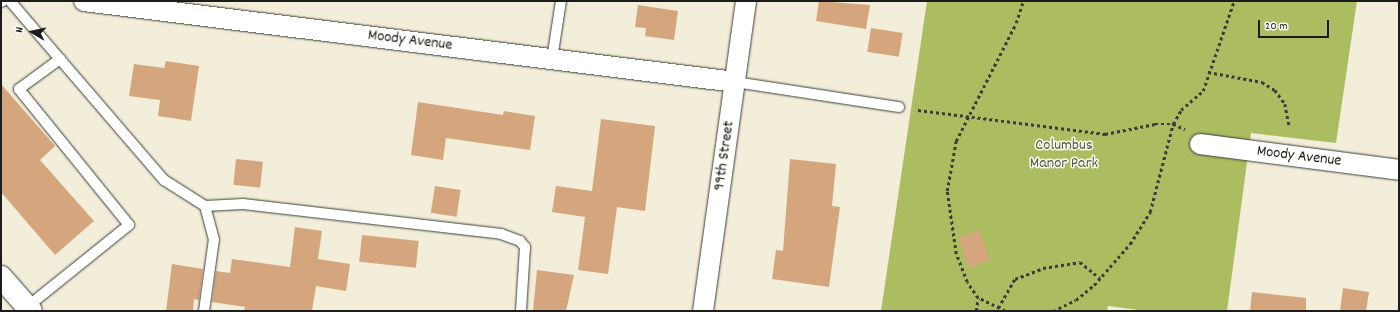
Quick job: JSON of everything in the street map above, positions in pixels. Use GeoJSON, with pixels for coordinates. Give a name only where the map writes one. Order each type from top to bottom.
{"type":"FeatureCollection","features":[{"type":"Feature","properties":{"kind":"main road"},"geometry":{"type":"LineString","coordinates":[[1,277],[29,309]]}},
{"type":"Feature","properties":{"kind":"street","name":"Moody Avenue"},"geometry":{"type":"LineString","coordinates":[[84,1],[735,82]]}},
{"type":"Feature","properties":{"kind":"street","name":"99th Street"},"geometry":{"type":"LineString","coordinates":[[703,311],[746,1]]}},
{"type":"Feature","properties":{"kind":"street","name":"Moody Avenue"},"geometry":{"type":"LineString","coordinates":[[1200,144],[1399,170]]}},
{"type":"Feature","properties":{"kind":"lane"},"geometry":{"type":"LineString","coordinates":[[10,1],[164,180],[205,206],[243,204],[501,234],[520,241],[525,247],[521,311]]}},
{"type":"Feature","properties":{"kind":"lane"},"geometry":{"type":"LineString","coordinates":[[552,59],[561,1]]}},
{"type":"Feature","properties":{"kind":"lane"},"geometry":{"type":"LineString","coordinates":[[29,309],[129,225],[19,89],[60,59]]}},
{"type":"Feature","properties":{"kind":"lane"},"geometry":{"type":"LineString","coordinates":[[735,82],[899,107]]}},
{"type":"Feature","properties":{"kind":"lane"},"geometry":{"type":"LineString","coordinates":[[204,311],[214,239],[205,206]]}},
{"type":"Feature","properties":{"kind":"path"},"geometry":{"type":"LineString","coordinates":[[976,311],[978,298],[956,254],[947,191],[956,141],[965,118],[1016,23],[1023,1]]}},
{"type":"Feature","properties":{"kind":"path"},"geometry":{"type":"LineString","coordinates":[[1053,311],[1076,300],[1100,278],[1150,212],[1173,124],[1180,110],[1202,91],[1234,1]]}},
{"type":"Feature","properties":{"kind":"path"},"geometry":{"type":"LineString","coordinates":[[1208,72],[1262,82],[1275,90],[1285,104],[1288,125]]}},
{"type":"Feature","properties":{"kind":"path"},"geometry":{"type":"LineString","coordinates":[[918,110],[965,118],[1105,134],[1173,124],[1185,129]]}},
{"type":"Feature","properties":{"kind":"path"},"geometry":{"type":"LineString","coordinates":[[998,308],[1009,286],[1031,271],[1071,261],[1090,267],[1100,278]]}},
{"type":"Feature","properties":{"kind":"path"},"geometry":{"type":"LineString","coordinates":[[978,298],[1005,311]]}},
{"type":"Feature","properties":{"kind":"green space","name":"Columbus Manor Park"},"geometry":{"type":"Polygon","coordinates":[[[927,1],[1357,1],[1336,143],[1251,133],[1227,311],[1146,311],[1108,306],[1107,311],[881,311],[927,1]]]}},
{"type":"Feature","properties":{"kind":"building"},"geometry":{"type":"Polygon","coordinates":[[[819,1],[870,5],[866,29],[816,21],[819,1]]]}},
{"type":"Feature","properties":{"kind":"building"},"geometry":{"type":"Polygon","coordinates":[[[638,5],[678,11],[674,40],[645,36],[646,28],[635,27],[638,5]]]}},
{"type":"Feature","properties":{"kind":"building"},"geometry":{"type":"Polygon","coordinates":[[[871,28],[903,33],[899,57],[867,52],[871,28]]]}},
{"type":"Feature","properties":{"kind":"building"},"geometry":{"type":"Polygon","coordinates":[[[166,61],[199,66],[191,121],[158,116],[160,100],[129,96],[134,64],[164,68],[166,61]]]}},
{"type":"Feature","properties":{"kind":"building"},"geometry":{"type":"Polygon","coordinates":[[[1,84],[55,146],[40,160],[94,221],[55,255],[1,192],[1,84]]]}},
{"type":"Feature","properties":{"kind":"building"},"geometry":{"type":"Polygon","coordinates":[[[418,102],[503,115],[504,111],[535,116],[530,150],[446,138],[443,160],[411,155],[418,102]]]}},
{"type":"Feature","properties":{"kind":"building"},"geometry":{"type":"Polygon","coordinates":[[[601,119],[655,126],[645,211],[617,207],[608,274],[578,270],[585,217],[552,212],[556,186],[592,191],[601,119]]]}},
{"type":"Feature","properties":{"kind":"building"},"geometry":{"type":"Polygon","coordinates":[[[236,159],[263,162],[260,188],[233,185],[236,159]]]}},
{"type":"Feature","properties":{"kind":"building"},"geometry":{"type":"Polygon","coordinates":[[[790,159],[836,164],[832,206],[840,207],[829,287],[772,279],[776,250],[783,251],[790,159]]]}},
{"type":"Feature","properties":{"kind":"building"},"geometry":{"type":"Polygon","coordinates":[[[435,186],[461,190],[456,217],[431,213],[435,186]]]}},
{"type":"Feature","properties":{"kind":"building"},"geometry":{"type":"Polygon","coordinates":[[[295,227],[322,231],[318,259],[350,264],[346,291],[316,286],[312,311],[244,311],[245,307],[212,302],[216,271],[230,273],[232,259],[290,267],[295,227]]]}},
{"type":"Feature","properties":{"kind":"building"},"geometry":{"type":"Polygon","coordinates":[[[979,230],[990,260],[969,268],[958,238],[979,230]]]}},
{"type":"Feature","properties":{"kind":"building"},"geometry":{"type":"Polygon","coordinates":[[[362,235],[419,241],[416,268],[359,262],[362,235]]]}},
{"type":"Feature","properties":{"kind":"building"},"geometry":{"type":"Polygon","coordinates":[[[172,264],[203,269],[199,300],[194,299],[193,311],[166,311],[172,264]]]}},
{"type":"Feature","properties":{"kind":"building"},"geometry":{"type":"Polygon","coordinates":[[[537,270],[574,275],[566,311],[533,311],[537,270]]]}},
{"type":"Feature","properties":{"kind":"building"},"geometry":{"type":"Polygon","coordinates":[[[1343,288],[1369,292],[1366,311],[1340,311],[1343,288]]]}},
{"type":"Feature","properties":{"kind":"building"},"geometry":{"type":"Polygon","coordinates":[[[1252,292],[1306,298],[1306,311],[1250,311],[1252,292]]]}}]}
